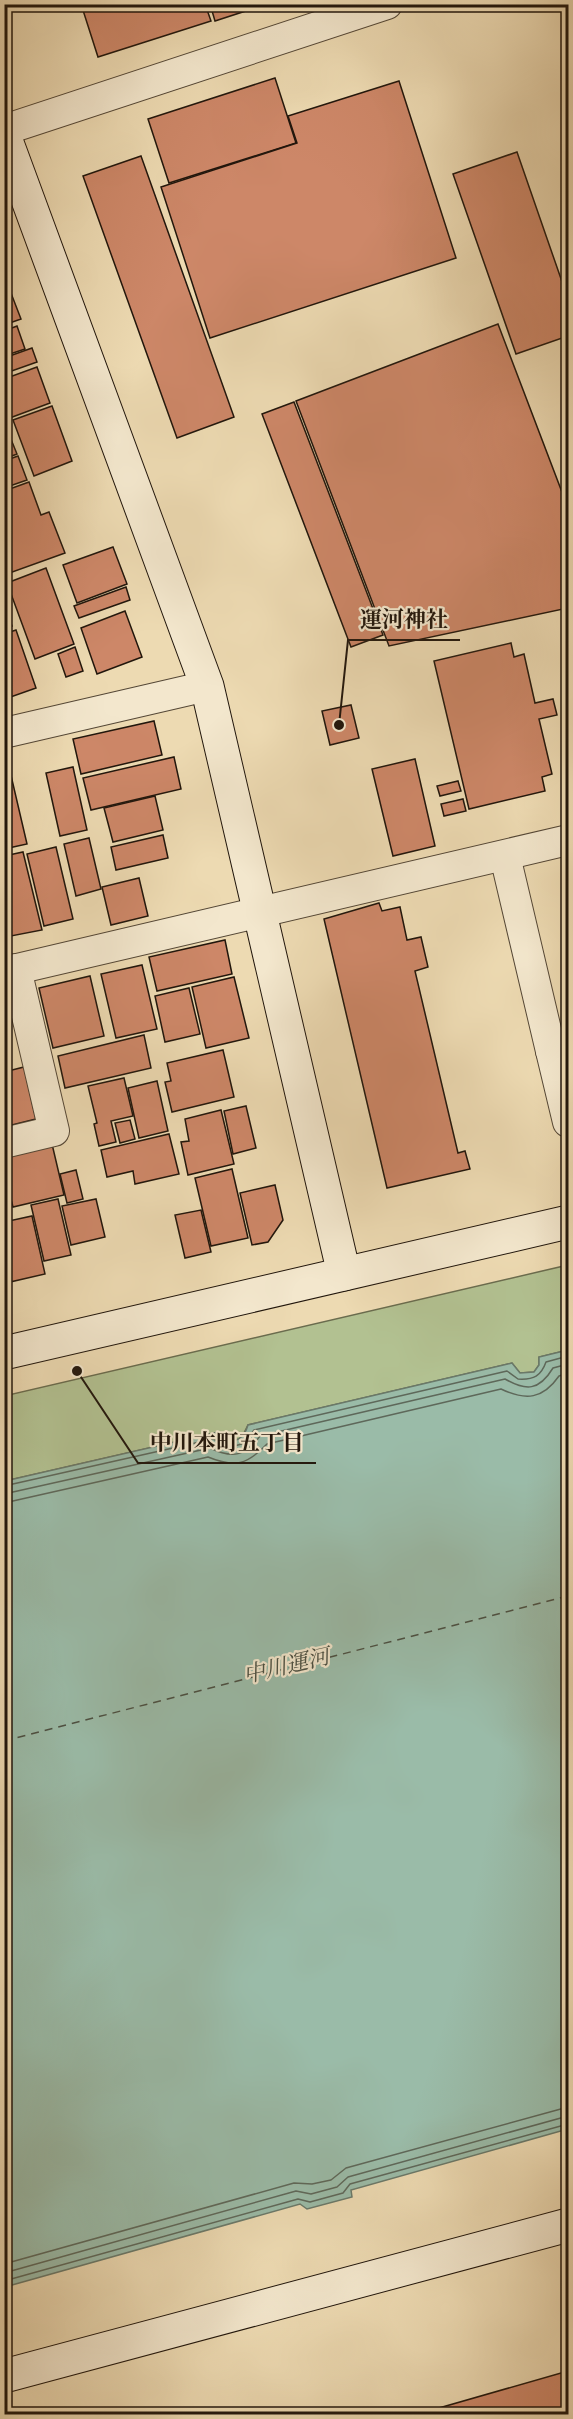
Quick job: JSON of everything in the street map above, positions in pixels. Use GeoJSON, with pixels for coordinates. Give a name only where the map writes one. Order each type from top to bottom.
{"type":"FeatureCollection","features":[{"type":"Feature","properties":{"kind":"street"},"geometry":{"type":"LineString","coordinates":[[4,130],[387,4]]}},
{"type":"Feature","properties":{"kind":"street"},"geometry":{"type":"LineString","coordinates":[[4,135],[207,686],[344,1274]]}},
{"type":"Feature","properties":{"kind":"street"},"geometry":{"type":"LineString","coordinates":[[4,733],[207,686]]}},
{"type":"Feature","properties":{"kind":"street"},"geometry":{"type":"LineString","coordinates":[[4,1143],[54,1131],[10,970],[568,840]]}},
{"type":"Feature","properties":{"kind":"street"},"geometry":{"type":"LineString","coordinates":[[505,856],[560,1049],[568,1122]]}},
{"type":"Feature","properties":{"kind":"street"},"geometry":{"type":"LineString","coordinates":[[4,1353],[568,1222]]}},
{"type":"Feature","properties":{"kind":"street"},"geometry":{"type":"LineString","coordinates":[[4,2376],[568,2225]]}},
{"type":"Feature","properties":{"kind":"shaded area"},"geometry":{"type":"Polygon","coordinates":[[[568,1265],[568,1350],[539,1357],[539,1365],[534,1372],[520,1373],[512,1363],[248,1425],[241,1439],[228,1440],[218,1432],[5,1481],[4,1396],[568,1265]]]}},
{"type":"Feature","properties":{"kind":"water","name":"中川運河"},"geometry":{"type":"Polygon","coordinates":[[[568,1350],[568,2129],[351,2190],[352,2197],[307,2209],[300,2204],[5,2287],[5,1481],[218,1432],[222,1438],[235,1440],[244,1434],[248,1425],[512,1363],[520,1373],[534,1372],[539,1365],[539,1357],[568,1350]]]}},
{"type":"Feature","properties":{"kind":"building"},"geometry":{"type":"Polygon","coordinates":[[[81,4],[205,4],[211,21],[98,57],[81,4]]]}},
{"type":"Feature","properties":{"kind":"building"},"geometry":{"type":"Polygon","coordinates":[[[210,4],[267,4],[215,21],[210,4]]]}},
{"type":"Feature","properties":{"kind":"building"},"geometry":{"type":"Polygon","coordinates":[[[275,78],[296,143],[169,183],[148,119],[275,78]]]}},
{"type":"Feature","properties":{"kind":"building"},"geometry":{"type":"Polygon","coordinates":[[[399,81],[456,258],[210,338],[161,187],[297,143],[288,116],[399,81]]]}},
{"type":"Feature","properties":{"kind":"building"},"geometry":{"type":"Polygon","coordinates":[[[517,152],[568,299],[568,336],[516,354],[453,174],[517,152]]]}},
{"type":"Feature","properties":{"kind":"building"},"geometry":{"type":"Polygon","coordinates":[[[141,156],[234,417],[177,438],[83,176],[141,156]]]}},
{"type":"Feature","properties":{"kind":"building"},"geometry":{"type":"Polygon","coordinates":[[[4,275],[21,319],[4,325],[4,275]]]}},
{"type":"Feature","properties":{"kind":"building"},"geometry":{"type":"Polygon","coordinates":[[[498,324],[568,508],[568,608],[389,646],[296,401],[498,324]]]}},
{"type":"Feature","properties":{"kind":"building"},"geometry":{"type":"Polygon","coordinates":[[[17,326],[25,349],[4,356],[4,331],[17,326]]]}},
{"type":"Feature","properties":{"kind":"building"},"geometry":{"type":"Polygon","coordinates":[[[32,348],[37,362],[6,373],[4,358],[32,348]]]}},
{"type":"Feature","properties":{"kind":"building"},"geometry":{"type":"Polygon","coordinates":[[[37,367],[50,403],[7,419],[4,412],[4,379],[37,367]]]}},
{"type":"Feature","properties":{"kind":"building"},"geometry":{"type":"Polygon","coordinates":[[[294,402],[383,635],[351,647],[262,414],[294,402]]]}},
{"type":"Feature","properties":{"kind":"building"},"geometry":{"type":"Polygon","coordinates":[[[52,406],[72,461],[34,476],[13,420],[52,406]]]}},
{"type":"Feature","properties":{"kind":"building"},"geometry":{"type":"Polygon","coordinates":[[[4,422],[17,454],[4,459],[4,422]]]}},
{"type":"Feature","properties":{"kind":"building"},"geometry":{"type":"Polygon","coordinates":[[[18,456],[27,480],[4,488],[4,461],[18,456]]]}},
{"type":"Feature","properties":{"kind":"building"},"geometry":{"type":"Polygon","coordinates":[[[29,482],[41,515],[49,512],[65,553],[4,575],[4,491],[29,482]]]}},
{"type":"Feature","properties":{"kind":"building"},"geometry":{"type":"Polygon","coordinates":[[[113,547],[127,584],[77,603],[63,565],[113,547]]]}},
{"type":"Feature","properties":{"kind":"building"},"geometry":{"type":"Polygon","coordinates":[[[46,568],[74,644],[35,659],[7,583],[46,568]]]}},
{"type":"Feature","properties":{"kind":"building"},"geometry":{"type":"Polygon","coordinates":[[[126,587],[130,600],[79,618],[74,606],[126,587]]]}},
{"type":"Feature","properties":{"kind":"building"},"geometry":{"type":"Polygon","coordinates":[[[4,605],[12,626],[4,629],[4,605]]]}},
{"type":"Feature","properties":{"kind":"building"},"geometry":{"type":"Polygon","coordinates":[[[125,611],[142,657],[97,674],[81,628],[125,611]]]}},
{"type":"Feature","properties":{"kind":"building"},"geometry":{"type":"Polygon","coordinates":[[[16,630],[36,688],[5,699],[4,634],[16,630]]]}},
{"type":"Feature","properties":{"kind":"building"},"geometry":{"type":"Polygon","coordinates":[[[511,643],[514,657],[524,654],[535,703],[553,699],[557,715],[539,719],[552,774],[542,777],[545,791],[469,809],[434,661],[511,643]]]}},
{"type":"Feature","properties":{"kind":"building"},"geometry":{"type":"Polygon","coordinates":[[[75,647],[83,671],[66,677],[58,654],[75,647]]]}},
{"type":"Feature","properties":{"kind":"building"},"geometry":{"type":"Polygon","coordinates":[[[351,705],[359,738],[330,745],[322,711],[351,705]]]}},
{"type":"Feature","properties":{"kind":"building"},"geometry":{"type":"Polygon","coordinates":[[[154,721],[162,755],[81,774],[73,739],[154,721]]]}},
{"type":"Feature","properties":{"kind":"building"},"geometry":{"type":"Polygon","coordinates":[[[4,754],[6,754],[27,844],[4,849],[4,754]]]}},
{"type":"Feature","properties":{"kind":"building"},"geometry":{"type":"Polygon","coordinates":[[[174,757],[181,789],[91,810],[83,778],[174,757]]]}},
{"type":"Feature","properties":{"kind":"building"},"geometry":{"type":"Polygon","coordinates":[[[415,759],[435,846],[393,856],[372,769],[415,759]]]}},
{"type":"Feature","properties":{"kind":"building"},"geometry":{"type":"Polygon","coordinates":[[[73,767],[87,830],[60,836],[46,773],[73,767]]]}},
{"type":"Feature","properties":{"kind":"building"},"geometry":{"type":"Polygon","coordinates":[[[458,781],[461,791],[440,796],[437,786],[458,781]]]}},
{"type":"Feature","properties":{"kind":"building"},"geometry":{"type":"Polygon","coordinates":[[[155,796],[163,830],[113,842],[104,808],[155,796]]]}},
{"type":"Feature","properties":{"kind":"building"},"geometry":{"type":"Polygon","coordinates":[[[463,799],[466,811],[444,816],[441,804],[463,799]]]}},
{"type":"Feature","properties":{"kind":"building"},"geometry":{"type":"Polygon","coordinates":[[[163,835],[168,858],[116,870],[111,847],[163,835]]]}},
{"type":"Feature","properties":{"kind":"building"},"geometry":{"type":"Polygon","coordinates":[[[89,838],[101,889],[76,896],[64,844],[89,838]]]}},
{"type":"Feature","properties":{"kind":"building"},"geometry":{"type":"Polygon","coordinates":[[[56,847],[73,919],[44,926],[27,854],[56,847]]]}},
{"type":"Feature","properties":{"kind":"building"},"geometry":{"type":"Polygon","coordinates":[[[23,852],[42,930],[11,936],[4,907],[4,856],[23,852]]]}},
{"type":"Feature","properties":{"kind":"building"},"geometry":{"type":"Polygon","coordinates":[[[139,878],[148,916],[111,925],[102,887],[139,878]]]}},
{"type":"Feature","properties":{"kind":"building"},"geometry":{"type":"Polygon","coordinates":[[[379,903],[382,911],[400,907],[407,940],[421,937],[428,967],[415,971],[458,1153],[465,1151],[470,1169],[387,1188],[324,919],[379,903]]]}},
{"type":"Feature","properties":{"kind":"building"},"geometry":{"type":"Polygon","coordinates":[[[225,940],[232,974],[157,991],[149,957],[225,940]]]}},
{"type":"Feature","properties":{"kind":"building"},"geometry":{"type":"Polygon","coordinates":[[[142,965],[157,1029],[116,1038],[101,974],[142,965]]]}},
{"type":"Feature","properties":{"kind":"building"},"geometry":{"type":"Polygon","coordinates":[[[90,976],[104,1036],[53,1048],[39,988],[90,976]]]}},
{"type":"Feature","properties":{"kind":"building"},"geometry":{"type":"Polygon","coordinates":[[[234,977],[249,1038],[206,1048],[192,987],[234,977]]]}},
{"type":"Feature","properties":{"kind":"building"},"geometry":{"type":"Polygon","coordinates":[[[189,988],[200,1034],[165,1042],[155,996],[189,988]]]}},
{"type":"Feature","properties":{"kind":"building"},"geometry":{"type":"Polygon","coordinates":[[[144,1035],[151,1068],[65,1088],[58,1056],[144,1035]]]}},
{"type":"Feature","properties":{"kind":"building"},"geometry":{"type":"Polygon","coordinates":[[[223,1050],[234,1097],[172,1112],[165,1082],[171,1081],[167,1063],[223,1050]]]}},
{"type":"Feature","properties":{"kind":"building"},"geometry":{"type":"Polygon","coordinates":[[[24,1067],[36,1119],[4,1127],[4,1072],[24,1067]]]}},
{"type":"Feature","properties":{"kind":"building"},"geometry":{"type":"Polygon","coordinates":[[[124,1078],[133,1116],[111,1121],[116,1142],[99,1146],[94,1124],[97,1123],[88,1086],[124,1078]]]}},
{"type":"Feature","properties":{"kind":"building"},"geometry":{"type":"Polygon","coordinates":[[[157,1081],[168,1131],[139,1138],[128,1088],[157,1081]]]}},
{"type":"Feature","properties":{"kind":"building"},"geometry":{"type":"Polygon","coordinates":[[[246,1106],[256,1148],[233,1154],[224,1111],[246,1106]]]}},
{"type":"Feature","properties":{"kind":"building"},"geometry":{"type":"Polygon","coordinates":[[[221,1110],[234,1164],[188,1175],[181,1142],[189,1141],[185,1119],[221,1110]]]}},
{"type":"Feature","properties":{"kind":"building"},"geometry":{"type":"Polygon","coordinates":[[[130,1120],[135,1139],[120,1143],[115,1123],[130,1120]]]}},
{"type":"Feature","properties":{"kind":"building"},"geometry":{"type":"Polygon","coordinates":[[[169,1134],[179,1174],[135,1184],[133,1171],[107,1177],[101,1150],[169,1134]]]}},
{"type":"Feature","properties":{"kind":"building"},"geometry":{"type":"Polygon","coordinates":[[[52,1144],[64,1195],[13,1207],[4,1172],[4,1155],[52,1144]]]}},
{"type":"Feature","properties":{"kind":"building"},"geometry":{"type":"Polygon","coordinates":[[[232,1169],[248,1238],[211,1246],[195,1178],[232,1169]]]}},
{"type":"Feature","properties":{"kind":"building"},"geometry":{"type":"Polygon","coordinates":[[[76,1170],[83,1199],[67,1203],[60,1174],[76,1170]]]}},
{"type":"Feature","properties":{"kind":"building"},"geometry":{"type":"Polygon","coordinates":[[[275,1185],[283,1220],[268,1242],[252,1245],[240,1193],[275,1185]]]}},
{"type":"Feature","properties":{"kind":"building"},"geometry":{"type":"Polygon","coordinates":[[[58,1199],[71,1255],[44,1261],[31,1205],[58,1199]]]}},
{"type":"Feature","properties":{"kind":"building"},"geometry":{"type":"Polygon","coordinates":[[[96,1199],[105,1237],[71,1245],[62,1206],[96,1199]]]}},
{"type":"Feature","properties":{"kind":"building"},"geometry":{"type":"Polygon","coordinates":[[[201,1210],[211,1252],[185,1258],[175,1215],[201,1210]]]}},
{"type":"Feature","properties":{"kind":"building"},"geometry":{"type":"Polygon","coordinates":[[[32,1216],[45,1274],[10,1282],[4,1260],[4,1222],[32,1216]]]}},
{"type":"Feature","properties":{"kind":"building"},"geometry":{"type":"Polygon","coordinates":[[[568,2371],[568,2414],[418,2414],[568,2371]]]}},
{"type":"Feature","properties":{"kind":"ferry route"},"geometry":{"type":"LineString","coordinates":[[4,1741],[568,1596]]}},
{"type":"Feature","properties":{"kind":"place","name":"運河神社"},"geometry":{"type":"Point","coordinates":[339,725]}},
{"type":"Feature","properties":{"kind":"place","name":"中川本町五丁目"},"geometry":{"type":"Point","coordinates":[77,1371]}}]}
